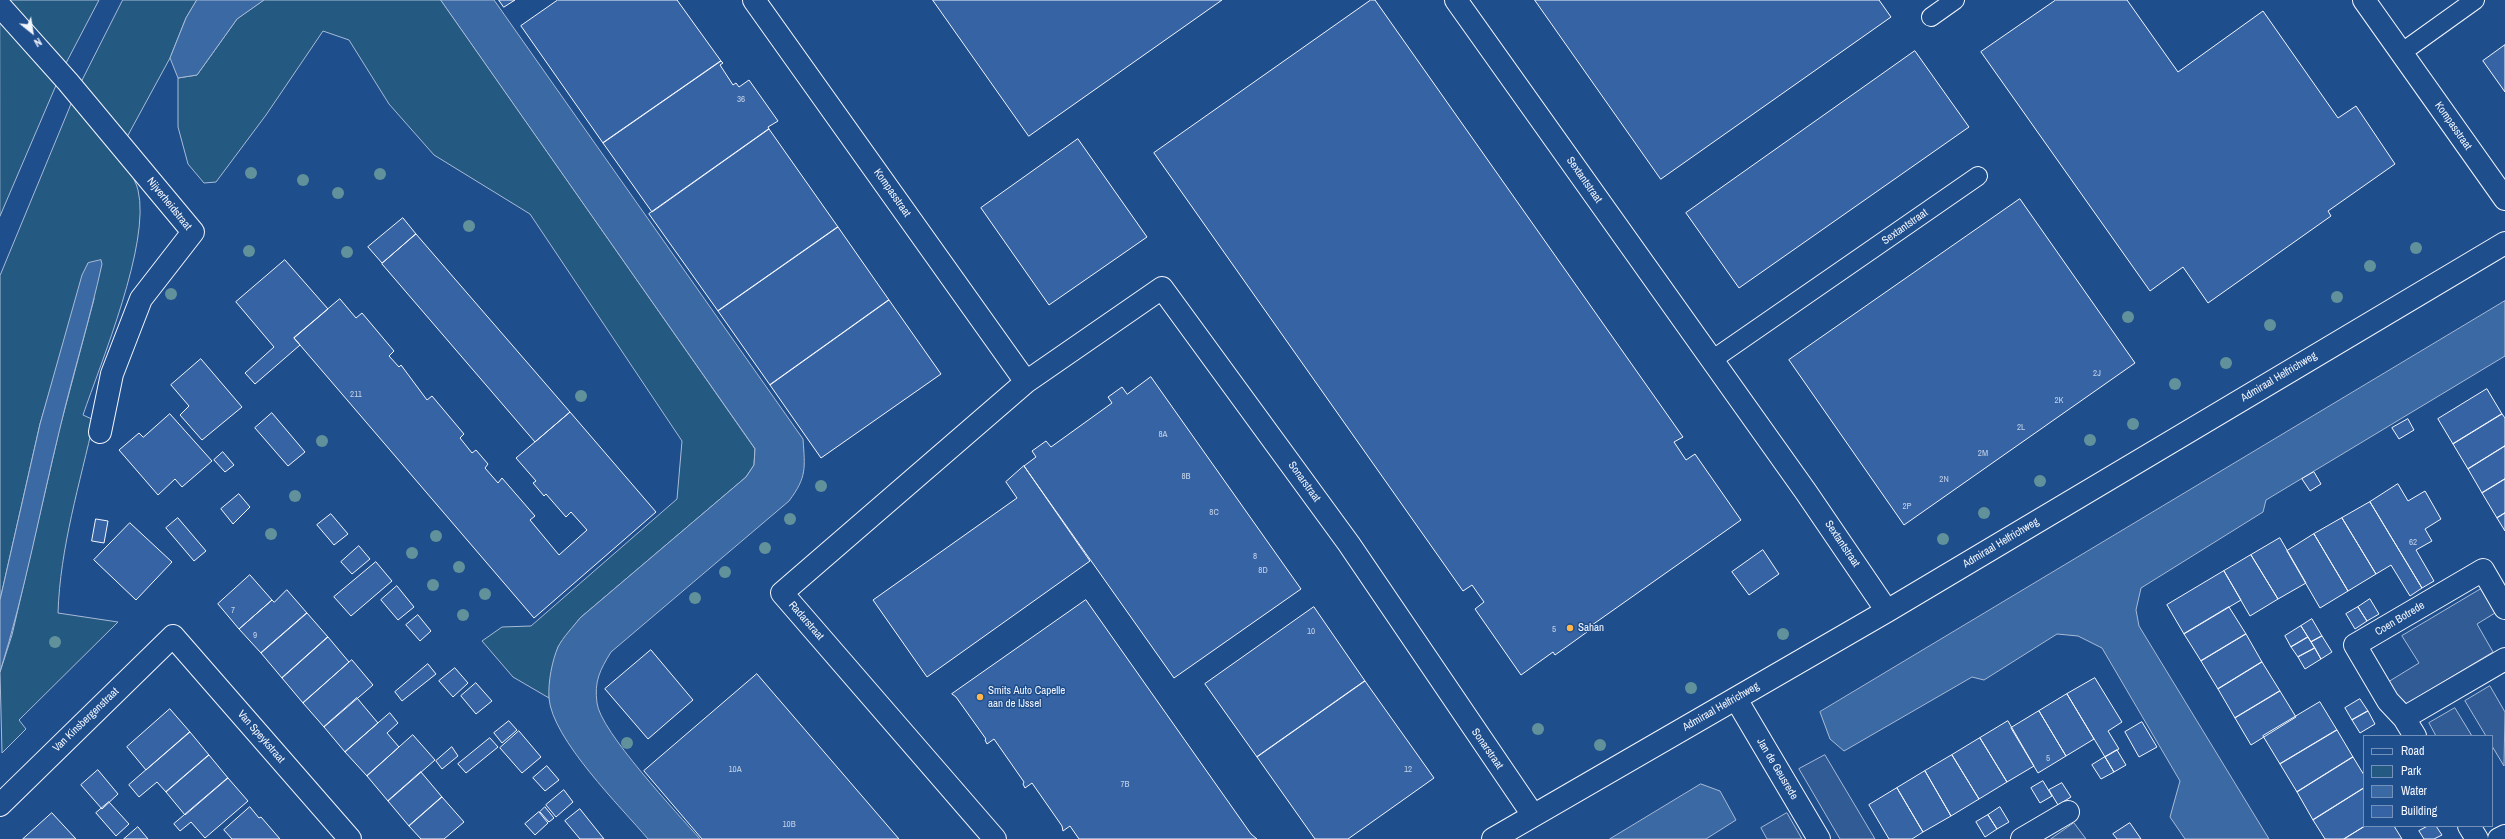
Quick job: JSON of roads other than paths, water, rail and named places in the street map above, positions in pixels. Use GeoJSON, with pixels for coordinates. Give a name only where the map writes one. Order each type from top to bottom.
{"type":"FeatureCollection","features":[{"type":"Feature","properties":{"kind":"street","name":"Sextantstraat"},"geometry":{"type":"LineString","coordinates":[[1456,0],[1806,492],[1887,611]]}},
{"type":"Feature","properties":{"kind":"street","name":"Kompasstraat"},"geometry":{"type":"LineString","coordinates":[[2364,0],[2505,199]]}},
{"type":"Feature","properties":{"kind":"street","name":"Kompasstraat"},"geometry":{"type":"LineString","coordinates":[[759,2],[1026,382]]}},
{"type":"Feature","properties":{"kind":"street","name":"Nijverheidstraat"},"geometry":{"type":"LineString","coordinates":[[0,6],[68,82],[193,232],[141,299],[112,374],[100,432]]}},
{"type":"Feature","properties":{"kind":"street","name":"Admiraal Helfrichweg"},"geometry":{"type":"LineString","coordinates":[[1493,839],[1887,611],[2505,243]]}},
{"type":"Feature","properties":{"kind":"street","name":"Sonarstraat"},"geometry":{"type":"LineString","coordinates":[[1026,382],[1162,288],[1350,544],[1533,815]]}},
{"type":"Feature","properties":{"kind":"street","name":"Radarstraat"},"geometry":{"type":"LineString","coordinates":[[995,839],[782,594],[1026,382]]}},
{"type":"Feature","properties":{"kind":"street","name":"Coen Botrede"},"geometry":{"type":"LineString","coordinates":[[2414,735],[2404,718],[2388,701],[2355,645],[2483,570],[2505,608]]}},
{"type":"Feature","properties":{"kind":"street","name":"Van Kinsbergenstraat"},"geometry":{"type":"LineString","coordinates":[[0,805],[173,636]]}},
{"type":"Feature","properties":{"kind":"street","name":"Van Speykstraat"},"geometry":{"type":"LineString","coordinates":[[173,636],[350,839]]}},
{"type":"Feature","properties":{"kind":"street"},"geometry":{"type":"LineString","coordinates":[[2404,718],[2502,668]]}},
{"type":"Feature","properties":{"kind":"street","name":"Jan de Geusrede"},"geometry":{"type":"LineString","coordinates":[[1736,699],[1819,839]]}},
{"type":"Feature","properties":{"kind":"street"},"geometry":{"type":"LineString","coordinates":[[2022,839],[2068,812]]}},
{"type":"Feature","properties":{"kind":"street"},"geometry":{"type":"LineString","coordinates":[[2470,827],[2477,839]]}},
{"type":"Feature","properties":{"kind":"street"},"geometry":{"type":"LineString","coordinates":[[2499,839],[2505,836]]}},
{"type":"Feature","properties":{"kind":"lane"},"geometry":{"type":"LineString","coordinates":[[1931,17],[1955,0]]}},
{"type":"Feature","properties":{"kind":"lane"},"geometry":{"type":"LineString","coordinates":[[2401,53],[2475,0]]}},
{"type":"Feature","properties":{"kind":"lane","name":"Sextantstraat"},"geometry":{"type":"LineString","coordinates":[[1712,360],[1978,176]]}},
{"type":"Feature","properties":{"kind":"water"},"geometry":{"type":"Polygon","coordinates":[[[197,0],[264,0],[237,19],[197,75],[178,78],[170,58],[186,18],[197,0]]]}},
{"type":"Feature","properties":{"kind":"water"},"geometry":{"type":"Polygon","coordinates":[[[441,0],[494,0],[803,439],[804,472],[795,493],[789,501],[611,652],[601,670],[597,682],[597,703],[601,716],[611,733],[641,772],[700,839],[648,839],[590,772],[562,733],[553,715],[549,698],[550,679],[558,647],[580,618],[746,477],[754,465],[755,449],[441,0]]]}},
{"type":"Feature","properties":{"kind":"water"},"geometry":{"type":"Polygon","coordinates":[[[101,260],[102,264],[60,428],[25,581],[0,672],[0,600],[40,424],[82,275],[88,263],[101,260]]]}},
{"type":"Feature","properties":{"kind":"water"},"geometry":{"type":"Polygon","coordinates":[[[2505,301],[2505,356],[2266,500],[2263,512],[2141,588],[2136,610],[2139,626],[2269,839],[2185,839],[2170,817],[2180,781],[2102,648],[2078,636],[2057,634],[1984,680],[1972,677],[1844,751],[1830,739],[1820,712],[2505,301]]]}},
{"type":"Feature","properties":{"kind":"water"},"geometry":{"type":"Polygon","coordinates":[[[1701,784],[1720,791],[1736,820],[1706,839],[1610,839],[1701,784]]]}},
{"type":"Feature","properties":{"kind":"place","name":"Sahan"},"geometry":{"type":"Point","coordinates":[1570,628]}},
{"type":"Feature","properties":{"kind":"place","name":"Smits Auto Capelle aan de IJssel"},"geometry":{"type":"Point","coordinates":[980,697]}}]}
